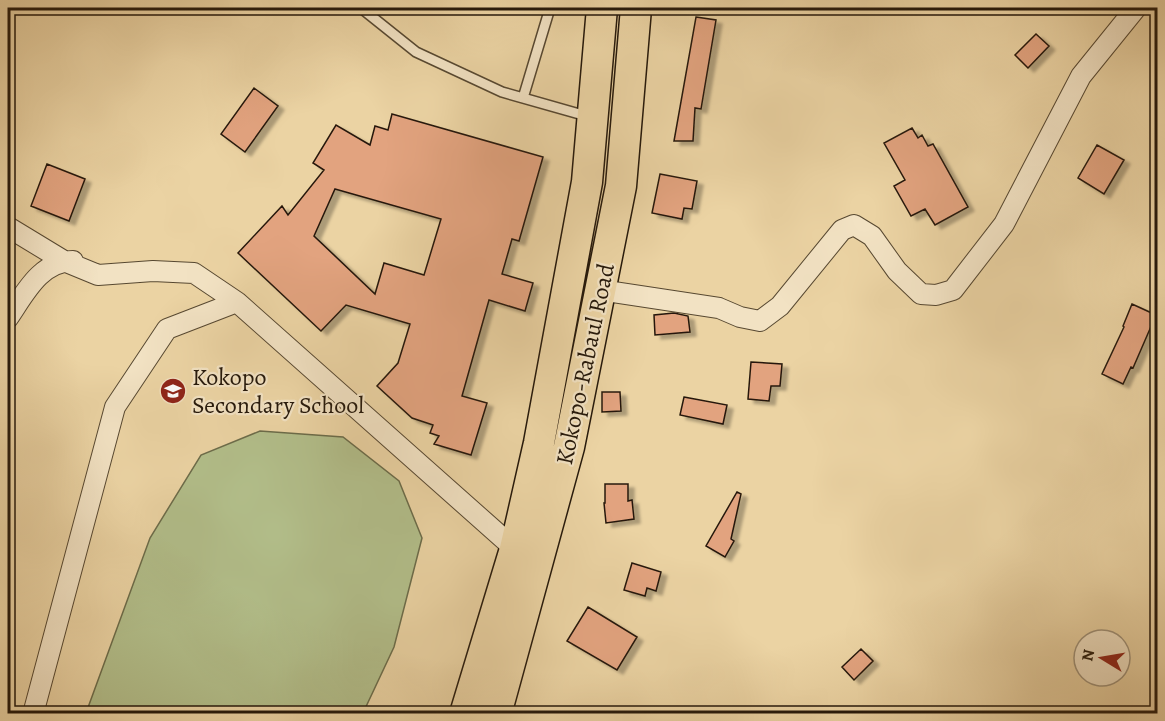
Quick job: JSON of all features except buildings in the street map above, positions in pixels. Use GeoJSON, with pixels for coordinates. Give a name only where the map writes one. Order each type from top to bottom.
{"type":"FeatureCollection","features":[{"type":"Feature","properties":{"kind":"main road","name":"Kokopo-Rabaul Road"},"geometry":{"type":"LineString","coordinates":[[465,714],[514,549],[539,443],[587,182],[602,8]]}},
{"type":"Feature","properties":{"kind":"main road","name":"Kokopo-Rabaul Road"},"geometry":{"type":"LineString","coordinates":[[496,714],[569,447],[621,186],[636,8]]}},
{"type":"Feature","properties":{"kind":"street"},"geometry":{"type":"LineString","coordinates":[[600,290],[719,308],[740,317],[760,321],[780,306],[842,230],[854,225],[872,236],[897,271],[921,294],[936,296],[953,290],[1004,224],[1081,76],[1136,8]]}},
{"type":"Feature","properties":{"kind":"street"},"geometry":{"type":"LineString","coordinates":[[8,227],[64,261],[98,275],[153,271],[194,273],[237,302],[514,549]]}},
{"type":"Feature","properties":{"kind":"street"},"geometry":{"type":"LineString","coordinates":[[8,318],[34,281],[49,266],[64,261]]}},
{"type":"Feature","properties":{"kind":"street"},"geometry":{"type":"LineString","coordinates":[[33,714],[115,407],[167,329],[237,302]]}},
{"type":"Feature","properties":{"kind":"lane"},"geometry":{"type":"LineString","coordinates":[[361,8],[416,52],[502,92],[592,117]]}},
{"type":"Feature","properties":{"kind":"lane"},"geometry":{"type":"LineString","coordinates":[[523,98],[550,8]]}},
{"type":"Feature","properties":{"kind":"green space"},"geometry":{"type":"Polygon","coordinates":[[[260,431],[343,437],[399,481],[422,538],[394,647],[363,713],[86,713],[150,538],[201,455],[260,431]]]}},
{"type":"Feature","properties":{"kind":"place","name":"Kokopo Secondary School"},"geometry":{"type":"Point","coordinates":[173,391]}}]}
